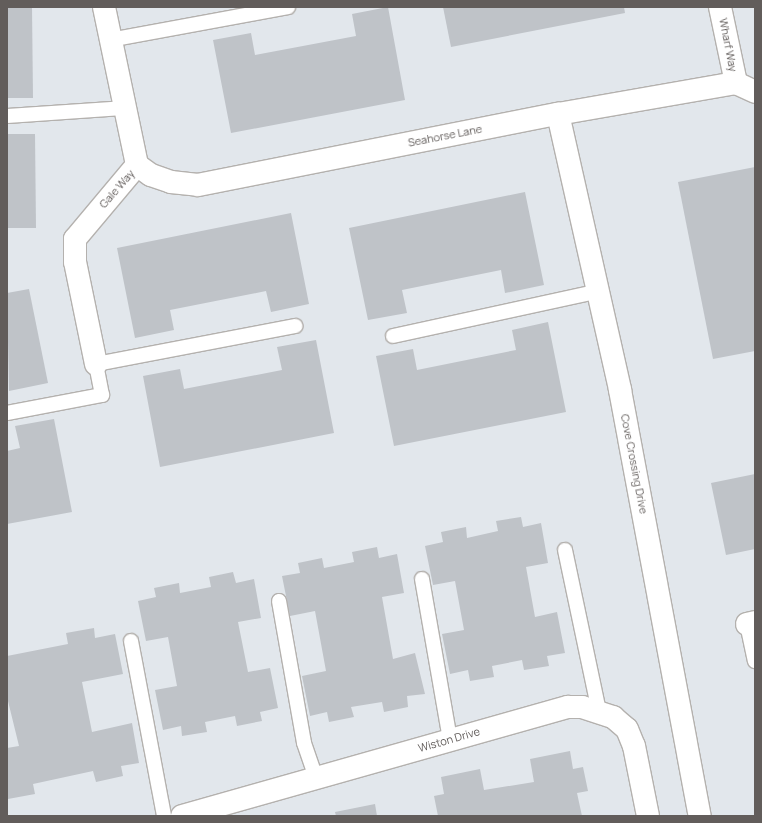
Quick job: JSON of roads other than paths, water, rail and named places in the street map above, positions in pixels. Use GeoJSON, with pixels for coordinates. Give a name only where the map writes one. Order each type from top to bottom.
{"type":"FeatureCollection","features":[{"type":"Feature","properties":{"kind":"street","name":"Gale Way"},"geometry":{"type":"LineString","coordinates":[[96,364],[75,262],[75,239],[137,165],[123,108],[104,7]]}},
{"type":"Feature","properties":{"kind":"street","name":"Wharf Way"},"geometry":{"type":"LineString","coordinates":[[720,7],[736,83]]}},
{"type":"Feature","properties":{"kind":"street"},"geometry":{"type":"LineString","coordinates":[[736,83],[755,92]]}},
{"type":"Feature","properties":{"kind":"street","name":"Seahorse Lane"},"geometry":{"type":"LineString","coordinates":[[137,165],[151,175],[171,182],[198,185],[558,114],[736,83]]}},
{"type":"Feature","properties":{"kind":"street","name":"Cove Crossing Drive"},"geometry":{"type":"LineString","coordinates":[[558,114],[599,291],[700,816]]}},
{"type":"Feature","properties":{"kind":"street","name":"Wiston Drive"},"geometry":{"type":"LineString","coordinates":[[182,816],[568,707],[599,711],[613,717],[627,729],[634,746],[648,816]]}},
{"type":"Feature","properties":{"kind":"lane"},"geometry":{"type":"LineString","coordinates":[[109,40],[288,7]]}},
{"type":"Feature","properties":{"kind":"lane"},"geometry":{"type":"LineString","coordinates":[[7,116],[123,108]]}},
{"type":"Feature","properties":{"kind":"lane"},"geometry":{"type":"LineString","coordinates":[[393,336],[599,291]]}},
{"type":"Feature","properties":{"kind":"lane"},"geometry":{"type":"LineString","coordinates":[[7,414],[102,395],[96,364],[295,326]]}},
{"type":"Feature","properties":{"kind":"lane"},"geometry":{"type":"LineString","coordinates":[[565,550],[599,711]]}},
{"type":"Feature","properties":{"kind":"lane"},"geometry":{"type":"LineString","coordinates":[[422,579],[450,740]]}},
{"type":"Feature","properties":{"kind":"lane"},"geometry":{"type":"LineString","coordinates":[[279,601],[304,743],[316,778]]}},
{"type":"Feature","properties":{"kind":"lane"},"geometry":{"type":"LineString","coordinates":[[751,623],[755,661]]}},
{"type":"Feature","properties":{"kind":"lane"},"geometry":{"type":"LineString","coordinates":[[131,641],[164,816]]}}]}
